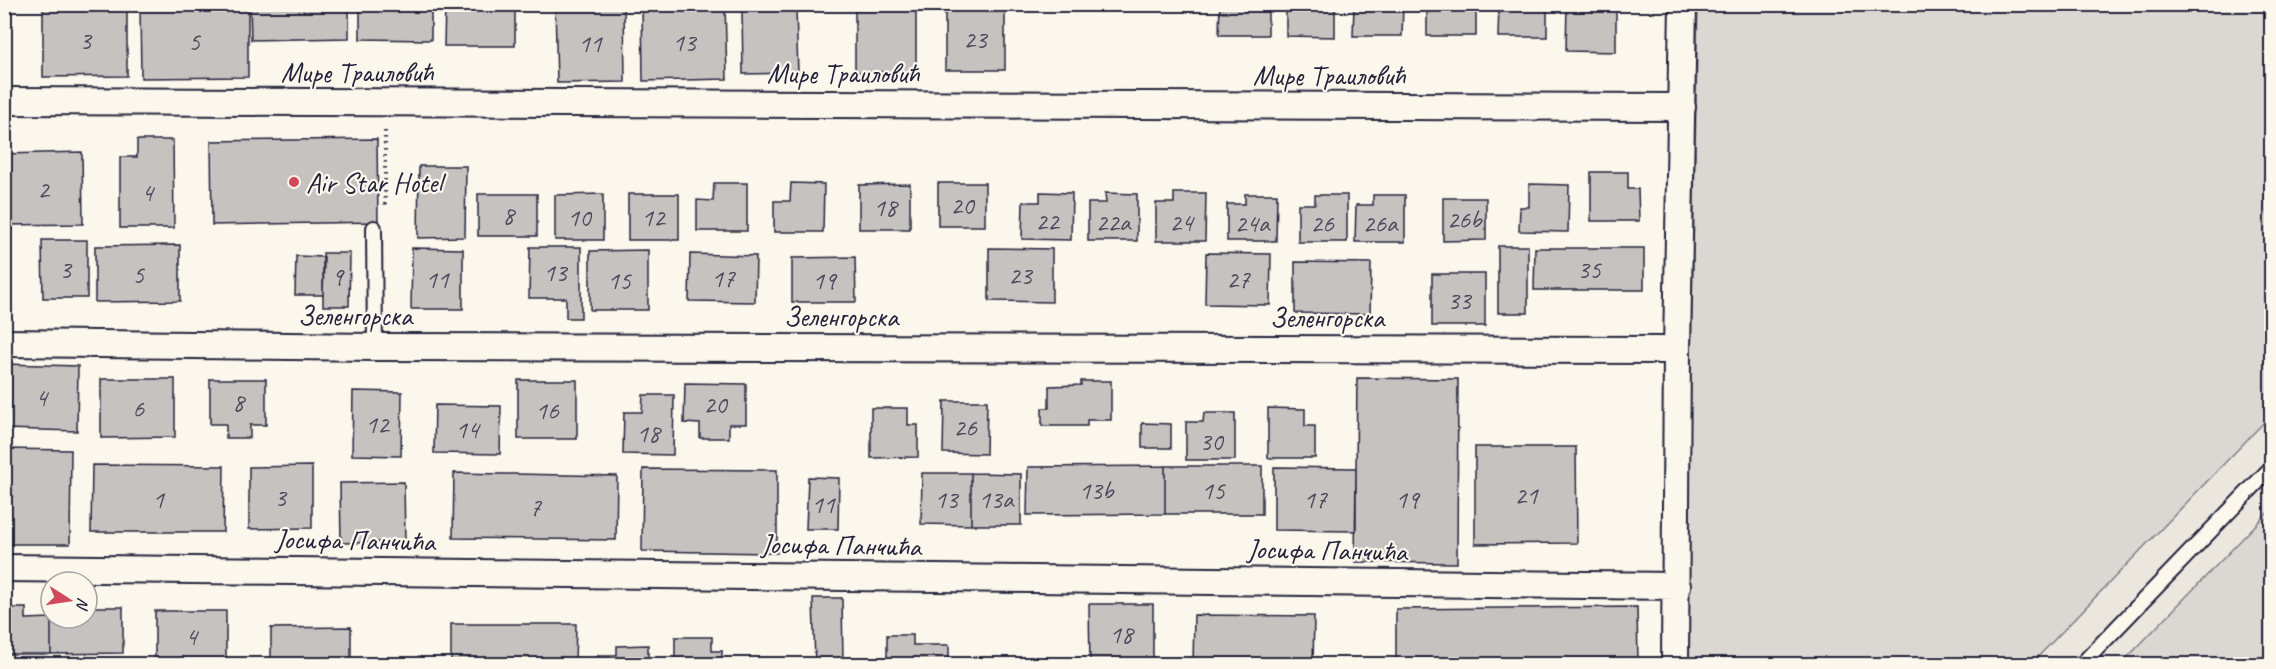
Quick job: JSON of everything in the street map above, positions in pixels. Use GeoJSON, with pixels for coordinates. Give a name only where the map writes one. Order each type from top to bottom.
{"type":"FeatureCollection","features":[{"type":"Feature","properties":{"kind":"street"},"geometry":{"type":"LineString","coordinates":[[1675,664],[1677,350],[1683,4]]}},
{"type":"Feature","properties":{"kind":"street","name":"Мире Траиловић"},"geometry":{"type":"LineString","coordinates":[[4,101],[1682,107]]}},
{"type":"Feature","properties":{"kind":"street","name":"Зеленгорска"},"geometry":{"type":"LineString","coordinates":[[4,343],[375,347],[1677,350]]}},
{"type":"Feature","properties":{"kind":"street","name":"Јосифа Панчића"},"geometry":{"type":"LineString","coordinates":[[4,568],[1677,585]]}},
{"type":"Feature","properties":{"kind":"lane"},"geometry":{"type":"LineString","coordinates":[[374,228],[375,347]]}},
{"type":"Feature","properties":{"kind":"lane"},"geometry":{"type":"LineString","coordinates":[[2082,664],[2271,467]]}},
{"type":"Feature","properties":{"kind":"path"},"geometry":{"type":"LineString","coordinates":[[374,228],[385,228],[384,104]]}},
{"type":"Feature","properties":{"kind":"shaded area"},"geometry":{"type":"Polygon","coordinates":[[[1698,5],[2271,5],[2271,415],[2031,664],[1683,664],[1698,5]]]}},
{"type":"Feature","properties":{"kind":"shaded area"},"geometry":{"type":"Polygon","coordinates":[[[2271,415],[2271,664],[2031,664],[2271,415]]]}},
{"type":"Feature","properties":{"kind":"shaded area"},"geometry":{"type":"Polygon","coordinates":[[[2271,509],[2271,664],[2121,664],[2271,509]]]}},
{"type":"Feature","properties":{"kind":"building"},"geometry":{"type":"Polygon","coordinates":[[[43,4],[127,4],[127,76],[43,77],[43,4]]]}},
{"type":"Feature","properties":{"kind":"building"},"geometry":{"type":"Polygon","coordinates":[[[140,4],[248,4],[248,77],[141,78],[140,4]]]}},
{"type":"Feature","properties":{"kind":"building"},"geometry":{"type":"Polygon","coordinates":[[[250,4],[349,4],[349,38],[251,40],[250,4]]]}},
{"type":"Feature","properties":{"kind":"building"},"geometry":{"type":"Polygon","coordinates":[[[360,4],[431,4],[431,40],[360,39],[360,4]]]}},
{"type":"Feature","properties":{"kind":"building"},"geometry":{"type":"Polygon","coordinates":[[[445,4],[515,4],[515,46],[444,46],[445,4]]]}},
{"type":"Feature","properties":{"kind":"building"},"geometry":{"type":"Polygon","coordinates":[[[555,4],[624,4],[625,82],[557,83],[555,4]]]}},
{"type":"Feature","properties":{"kind":"building"},"geometry":{"type":"Polygon","coordinates":[[[642,4],[725,4],[727,79],[643,81],[642,4]]]}},
{"type":"Feature","properties":{"kind":"building"},"geometry":{"type":"Polygon","coordinates":[[[1220,4],[1268,4],[1268,35],[1219,35],[1220,4]]]}},
{"type":"Feature","properties":{"kind":"building"},"geometry":{"type":"Polygon","coordinates":[[[1286,4],[1335,4],[1335,37],[1286,36],[1286,4]]]}},
{"type":"Feature","properties":{"kind":"building"},"geometry":{"type":"Polygon","coordinates":[[[1354,4],[1403,4],[1402,36],[1353,36],[1354,4]]]}},
{"type":"Feature","properties":{"kind":"building"},"geometry":{"type":"Polygon","coordinates":[[[1427,4],[1476,4],[1476,36],[1427,36],[1427,4]]]}},
{"type":"Feature","properties":{"kind":"building"},"geometry":{"type":"Polygon","coordinates":[[[1499,4],[1547,4],[1547,37],[1498,37],[1499,4]]]}},
{"type":"Feature","properties":{"kind":"building"},"geometry":{"type":"Polygon","coordinates":[[[1567,4],[1616,4],[1616,52],[1566,51],[1567,4]]]}},
{"type":"Feature","properties":{"kind":"building"},"geometry":{"type":"Polygon","coordinates":[[[945,8],[1005,8],[1005,70],[945,70],[945,8]]]}},
{"type":"Feature","properties":{"kind":"building"},"geometry":{"type":"Polygon","coordinates":[[[796,9],[798,73],[743,74],[742,10],[796,9]]]}},
{"type":"Feature","properties":{"kind":"building"},"geometry":{"type":"Polygon","coordinates":[[[916,9],[916,72],[855,72],[855,10],[916,9]]]}},
{"type":"Feature","properties":{"kind":"building","name":"Air Star Hotel"},"geometry":{"type":"Polygon","coordinates":[[[377,139],[378,222],[212,225],[211,141],[377,139]]]}},
{"type":"Feature","properties":{"kind":"building"},"geometry":{"type":"Polygon","coordinates":[[[137,140],[173,140],[174,228],[120,228],[120,157],[137,157],[137,140]]]}},
{"type":"Feature","properties":{"kind":"building"},"geometry":{"type":"Polygon","coordinates":[[[82,152],[83,224],[4,225],[4,154],[82,152]]]}},
{"type":"Feature","properties":{"kind":"building"},"geometry":{"type":"Polygon","coordinates":[[[419,166],[466,166],[465,237],[418,238],[419,166]]]}},
{"type":"Feature","properties":{"kind":"building"},"geometry":{"type":"Polygon","coordinates":[[[1591,172],[1628,172],[1628,189],[1638,189],[1639,221],[1591,221],[1591,172]]]}},
{"type":"Feature","properties":{"kind":"building"},"geometry":{"type":"Polygon","coordinates":[[[714,183],[747,183],[747,231],[697,231],[697,200],[713,201],[714,183]]]}},
{"type":"Feature","properties":{"kind":"building"},"geometry":{"type":"Polygon","coordinates":[[[791,183],[824,184],[823,232],[774,232],[774,201],[790,201],[791,183]]]}},
{"type":"Feature","properties":{"kind":"building"},"geometry":{"type":"Polygon","coordinates":[[[938,183],[985,183],[985,226],[938,226],[938,183]]]}},
{"type":"Feature","properties":{"kind":"building"},"geometry":{"type":"Polygon","coordinates":[[[910,184],[910,229],[859,229],[859,185],[910,184]]]}},
{"type":"Feature","properties":{"kind":"building"},"geometry":{"type":"Polygon","coordinates":[[[1529,184],[1569,185],[1568,232],[1519,231],[1520,207],[1529,207],[1529,184]]]}},
{"type":"Feature","properties":{"kind":"building"},"geometry":{"type":"Polygon","coordinates":[[[1040,192],[1072,193],[1071,240],[1022,239],[1023,202],[1040,202],[1040,192]]]}},
{"type":"Feature","properties":{"kind":"building"},"geometry":{"type":"Polygon","coordinates":[[[1105,193],[1137,194],[1137,241],[1088,241],[1088,203],[1106,203],[1105,193]]]}},
{"type":"Feature","properties":{"kind":"building"},"geometry":{"type":"Polygon","coordinates":[[[1174,193],[1206,193],[1205,241],[1156,241],[1156,203],[1174,203],[1174,193]]]}},
{"type":"Feature","properties":{"kind":"building"},"geometry":{"type":"Polygon","coordinates":[[[478,194],[537,194],[537,236],[478,236],[478,194]]]}},
{"type":"Feature","properties":{"kind":"building"},"geometry":{"type":"Polygon","coordinates":[[[603,194],[603,240],[555,240],[555,195],[603,194]]]}},
{"type":"Feature","properties":{"kind":"building"},"geometry":{"type":"Polygon","coordinates":[[[628,194],[679,194],[679,240],[628,240],[628,194]]]}},
{"type":"Feature","properties":{"kind":"building"},"geometry":{"type":"Polygon","coordinates":[[[1245,194],[1277,194],[1276,241],[1227,241],[1227,204],[1245,204],[1245,194]]]}},
{"type":"Feature","properties":{"kind":"building"},"geometry":{"type":"Polygon","coordinates":[[[1315,195],[1347,195],[1347,242],[1298,242],[1298,204],[1315,204],[1315,195]]]}},
{"type":"Feature","properties":{"kind":"building"},"geometry":{"type":"Polygon","coordinates":[[[1373,195],[1405,195],[1405,242],[1355,242],[1356,205],[1373,205],[1373,195]]]}},
{"type":"Feature","properties":{"kind":"building"},"geometry":{"type":"Polygon","coordinates":[[[1443,198],[1486,198],[1486,240],[1443,241],[1443,198]]]}},
{"type":"Feature","properties":{"kind":"building"},"geometry":{"type":"Polygon","coordinates":[[[42,240],[87,240],[87,298],[43,298],[42,240]]]}},
{"type":"Feature","properties":{"kind":"building"},"geometry":{"type":"Polygon","coordinates":[[[180,245],[180,301],[95,302],[95,246],[180,245]]]}},
{"type":"Feature","properties":{"kind":"building"},"geometry":{"type":"Polygon","coordinates":[[[1498,246],[1528,246],[1528,313],[1498,313],[1498,246]]]}},
{"type":"Feature","properties":{"kind":"building"},"geometry":{"type":"Polygon","coordinates":[[[530,247],[581,247],[581,318],[566,318],[566,298],[529,298],[530,247]]]}},
{"type":"Feature","properties":{"kind":"building"},"geometry":{"type":"Polygon","coordinates":[[[412,248],[463,249],[463,309],[411,309],[412,248]]]}},
{"type":"Feature","properties":{"kind":"building"},"geometry":{"type":"Polygon","coordinates":[[[989,248],[1052,249],[1052,302],[989,301],[989,248]]]}},
{"type":"Feature","properties":{"kind":"building"},"geometry":{"type":"Polygon","coordinates":[[[1535,248],[1644,248],[1644,290],[1534,290],[1535,248]]]}},
{"type":"Feature","properties":{"kind":"building"},"geometry":{"type":"Polygon","coordinates":[[[648,250],[648,310],[590,310],[590,251],[648,250]]]}},
{"type":"Feature","properties":{"kind":"building"},"geometry":{"type":"Polygon","coordinates":[[[323,253],[350,253],[349,306],[323,306],[323,253]]]}},
{"type":"Feature","properties":{"kind":"building"},"geometry":{"type":"Polygon","coordinates":[[[1206,253],[1271,254],[1270,305],[1205,304],[1206,253]]]}},
{"type":"Feature","properties":{"kind":"building"},"geometry":{"type":"Polygon","coordinates":[[[690,254],[756,256],[755,302],[689,301],[690,254]]]}},
{"type":"Feature","properties":{"kind":"building"},"geometry":{"type":"Polygon","coordinates":[[[296,256],[324,257],[323,295],[295,295],[296,256]]]}},
{"type":"Feature","properties":{"kind":"building"},"geometry":{"type":"Polygon","coordinates":[[[855,257],[856,302],[792,302],[792,258],[855,257]]]}},
{"type":"Feature","properties":{"kind":"building"},"geometry":{"type":"Polygon","coordinates":[[[1295,262],[1371,263],[1370,314],[1295,313],[1295,262]]]}},
{"type":"Feature","properties":{"kind":"building"},"geometry":{"type":"Polygon","coordinates":[[[1432,274],[1485,274],[1485,326],[1432,326],[1432,274]]]}},
{"type":"Feature","properties":{"kind":"building"},"geometry":{"type":"Polygon","coordinates":[[[4,364],[78,366],[77,431],[4,429],[4,364]]]}},
{"type":"Feature","properties":{"kind":"building"},"geometry":{"type":"Polygon","coordinates":[[[1357,378],[1458,379],[1457,563],[1355,562],[1357,378]]]}},
{"type":"Feature","properties":{"kind":"building"},"geometry":{"type":"Polygon","coordinates":[[[101,379],[175,379],[175,437],[101,438],[101,379]]]}},
{"type":"Feature","properties":{"kind":"building"},"geometry":{"type":"Polygon","coordinates":[[[210,379],[266,379],[266,425],[250,425],[250,438],[226,438],[226,424],[210,424],[210,379]]]}},
{"type":"Feature","properties":{"kind":"building"},"geometry":{"type":"Polygon","coordinates":[[[518,380],[577,380],[577,439],[518,439],[518,380]]]}},
{"type":"Feature","properties":{"kind":"building"},"geometry":{"type":"Polygon","coordinates":[[[1081,381],[1111,381],[1111,420],[1087,420],[1087,426],[1042,426],[1042,408],[1049,408],[1049,386],[1081,385],[1081,381]]]}},
{"type":"Feature","properties":{"kind":"building"},"geometry":{"type":"Polygon","coordinates":[[[685,383],[746,384],[746,424],[729,424],[729,438],[700,438],[700,424],[684,423],[685,383]]]}},
{"type":"Feature","properties":{"kind":"building"},"geometry":{"type":"Polygon","coordinates":[[[353,391],[402,392],[401,456],[352,455],[353,391]]]}},
{"type":"Feature","properties":{"kind":"building"},"geometry":{"type":"Polygon","coordinates":[[[643,395],[674,395],[673,455],[623,454],[624,412],[642,412],[643,395]]]}},
{"type":"Feature","properties":{"kind":"building"},"geometry":{"type":"Polygon","coordinates":[[[944,401],[987,401],[986,454],[943,453],[944,401]]]}},
{"type":"Feature","properties":{"kind":"building"},"geometry":{"type":"Polygon","coordinates":[[[435,405],[501,406],[500,454],[434,453],[435,405]]]}},
{"type":"Feature","properties":{"kind":"building"},"geometry":{"type":"Polygon","coordinates":[[[871,408],[908,408],[908,425],[918,425],[918,457],[871,458],[871,408]]]}},
{"type":"Feature","properties":{"kind":"building"},"geometry":{"type":"Polygon","coordinates":[[[1268,408],[1305,409],[1305,426],[1315,426],[1315,458],[1268,458],[1268,408]]]}},
{"type":"Feature","properties":{"kind":"building"},"geometry":{"type":"Polygon","coordinates":[[[1204,413],[1235,413],[1235,460],[1186,460],[1186,422],[1203,422],[1204,413]]]}},
{"type":"Feature","properties":{"kind":"building"},"geometry":{"type":"Polygon","coordinates":[[[1142,423],[1171,424],[1171,448],[1142,448],[1142,423]]]}},
{"type":"Feature","properties":{"kind":"building"},"geometry":{"type":"Polygon","coordinates":[[[1475,447],[1576,447],[1577,543],[1475,544],[1475,447]]]}},
{"type":"Feature","properties":{"kind":"building"},"geometry":{"type":"Polygon","coordinates":[[[4,449],[71,450],[70,544],[4,544],[4,449]]]}},
{"type":"Feature","properties":{"kind":"building"},"geometry":{"type":"Polygon","coordinates":[[[92,465],[224,466],[223,532],[91,532],[92,465]]]}},
{"type":"Feature","properties":{"kind":"building"},"geometry":{"type":"Polygon","coordinates":[[[312,466],[312,528],[249,529],[249,467],[312,466]]]}},
{"type":"Feature","properties":{"kind":"building"},"geometry":{"type":"Polygon","coordinates":[[[1165,466],[1262,466],[1262,514],[1165,514],[1165,466]]]}},
{"type":"Feature","properties":{"kind":"building"},"geometry":{"type":"Polygon","coordinates":[[[1165,466],[1165,514],[1027,515],[1028,467],[1165,466]]]}},
{"type":"Feature","properties":{"kind":"building"},"geometry":{"type":"Polygon","coordinates":[[[1274,467],[1356,468],[1356,531],[1274,530],[1274,467]]]}},
{"type":"Feature","properties":{"kind":"building"},"geometry":{"type":"Polygon","coordinates":[[[643,469],[777,470],[777,553],[642,551],[643,469]]]}},
{"type":"Feature","properties":{"kind":"building"},"geometry":{"type":"Polygon","coordinates":[[[454,473],[617,476],[616,540],[453,538],[454,473]]]}},
{"type":"Feature","properties":{"kind":"building"},"geometry":{"type":"Polygon","coordinates":[[[922,473],[971,473],[971,525],[921,524],[922,473]]]}},
{"type":"Feature","properties":{"kind":"building"},"geometry":{"type":"Polygon","coordinates":[[[971,473],[1021,474],[1021,525],[971,525],[971,473]]]}},
{"type":"Feature","properties":{"kind":"building"},"geometry":{"type":"Polygon","coordinates":[[[808,477],[839,478],[838,529],[806,529],[808,477]]]}},
{"type":"Feature","properties":{"kind":"building"},"geometry":{"type":"Polygon","coordinates":[[[404,482],[405,542],[341,543],[340,483],[404,482]]]}},
{"type":"Feature","properties":{"kind":"building"},"geometry":{"type":"Polygon","coordinates":[[[813,598],[842,598],[843,664],[815,664],[813,598]]]}},
{"type":"Feature","properties":{"kind":"building"},"geometry":{"type":"Polygon","coordinates":[[[1089,604],[1153,604],[1153,664],[1090,664],[1089,604]]]}},
{"type":"Feature","properties":{"kind":"building"},"geometry":{"type":"Polygon","coordinates":[[[99,607],[123,607],[123,653],[51,654],[51,630],[99,630],[99,607]]]}},
{"type":"Feature","properties":{"kind":"building"},"geometry":{"type":"Polygon","coordinates":[[[1637,607],[1638,664],[1396,664],[1396,609],[1637,607]]]}},
{"type":"Feature","properties":{"kind":"building"},"geometry":{"type":"Polygon","coordinates":[[[4,608],[26,608],[26,619],[39,618],[39,630],[51,630],[51,654],[4,654],[4,608]]]}},
{"type":"Feature","properties":{"kind":"building"},"geometry":{"type":"Polygon","coordinates":[[[155,611],[226,611],[226,660],[155,660],[155,611]]]}},
{"type":"Feature","properties":{"kind":"building"},"geometry":{"type":"Polygon","coordinates":[[[1194,615],[1314,616],[1313,664],[1193,664],[1194,615]]]}},
{"type":"Feature","properties":{"kind":"building"},"geometry":{"type":"Polygon","coordinates":[[[451,624],[576,624],[575,664],[451,664],[451,624]]]}},
{"type":"Feature","properties":{"kind":"building"},"geometry":{"type":"Polygon","coordinates":[[[351,627],[351,664],[271,664],[271,628],[351,627]]]}},
{"type":"Feature","properties":{"kind":"building"},"geometry":{"type":"Polygon","coordinates":[[[887,635],[913,635],[913,645],[949,645],[949,664],[887,664],[887,635]]]}},
{"type":"Feature","properties":{"kind":"building"},"geometry":{"type":"Polygon","coordinates":[[[675,637],[712,637],[712,651],[722,651],[722,664],[675,664],[675,637]]]}},
{"type":"Feature","properties":{"kind":"building"},"geometry":{"type":"Polygon","coordinates":[[[648,645],[648,664],[598,664],[598,655],[617,655],[617,646],[648,645]]]}},
{"type":"Feature","properties":{"kind":"place","name":"Air Star Hotel"},"geometry":{"type":"Point","coordinates":[294,182]}}]}
